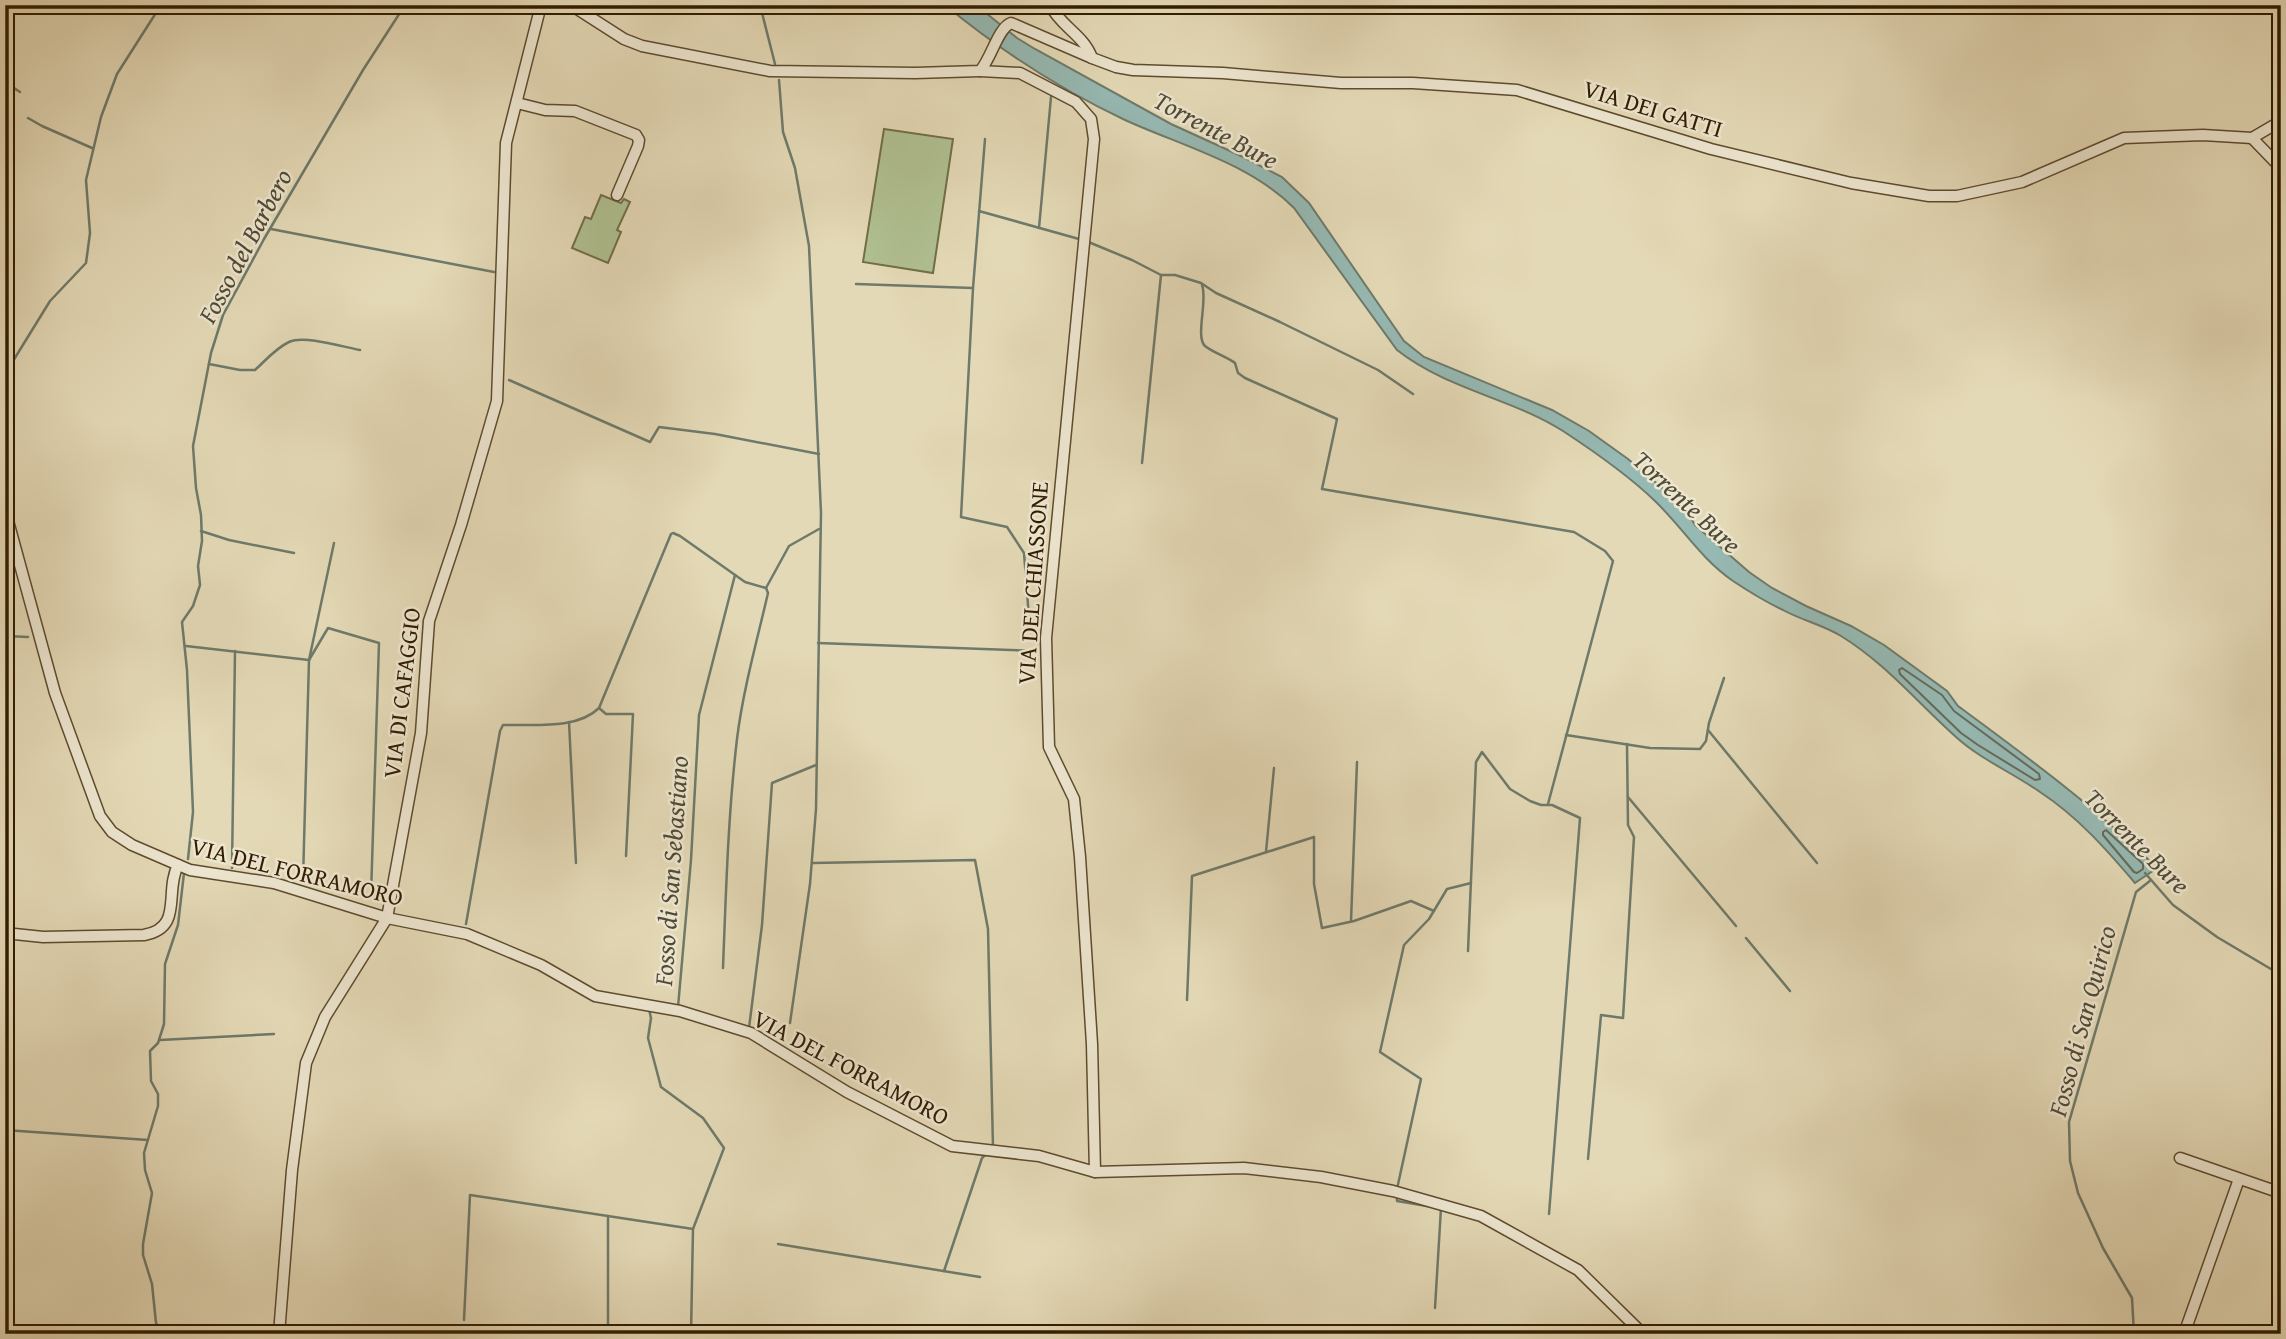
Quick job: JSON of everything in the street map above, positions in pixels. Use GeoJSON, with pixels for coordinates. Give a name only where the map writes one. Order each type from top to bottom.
{"type":"FeatureCollection","features":[{"type":"Feature","properties":{"kind":"street","name":"VIA DI CAFAGGIO"},"geometry":{"type":"LineString","coordinates":[[279,1334],[292,1170],[306,1063],[326,1017],[387,918],[421,733],[429,621],[498,396],[506,147],[541,5]]}},
{"type":"Feature","properties":{"kind":"street","name":"VIA DEL CHIASSONE"},"geometry":{"type":"LineString","coordinates":[[571,5],[624,39],[642,46],[769,71],[1020,73],[1076,102],[1091,119],[1094,139],[1046,638],[1046,683],[1049,747],[1074,799],[1092,1044],[1095,1172]]}},
{"type":"Feature","properties":{"kind":"street"},"geometry":{"type":"LineString","coordinates":[[1050,5],[1059,20],[1087,45],[1091,58]]}},
{"type":"Feature","properties":{"kind":"street","name":"VIA DEI GATTI"},"geometry":{"type":"LineString","coordinates":[[980,71],[988,61],[1005,26],[1017,24],[1091,58],[1116,67],[1142,71],[1223,73],[1329,82],[1413,83],[1517,90],[1711,149],[1851,183],[1929,196],[1958,196],[2022,181],[2124,138],[2203,135],[2252,138]]}},
{"type":"Feature","properties":{"kind":"street"},"geometry":{"type":"LineString","coordinates":[[517,103],[545,110],[575,111],[636,135],[638,146],[617,195]]}},
{"type":"Feature","properties":{"kind":"street"},"geometry":{"type":"LineString","coordinates":[[2281,121],[2252,138],[2281,168]]}},
{"type":"Feature","properties":{"kind":"street","name":"VIA DEL FORRAMORO"},"geometry":{"type":"LineString","coordinates":[[5,510],[55,693],[100,816],[112,832],[132,845],[198,872],[274,883],[387,918],[467,934],[541,965],[595,996],[680,1012],[751,1033],[847,1092],[953,1146],[1039,1156],[1095,1172],[1244,1168],[1321,1177],[1393,1191],[1481,1216],[1578,1270],[1646,1334]]}},
{"type":"Feature","properties":{"kind":"street"},"geometry":{"type":"LineString","coordinates":[[5,933],[43,937],[144,935],[156,932],[165,926],[170,914],[171,889],[178,865]]}},
{"type":"Feature","properties":{"kind":"street"},"geometry":{"type":"LineString","coordinates":[[2180,1158],[2281,1193]]}},
{"type":"Feature","properties":{"kind":"street"},"geometry":{"type":"LineString","coordinates":[[2184,1334],[2239,1178]]}},
{"type":"Feature","properties":{"kind":"green space"},"geometry":{"type":"Polygon","coordinates":[[[884,129],[953,139],[933,273],[863,262],[884,129]]]}},
{"type":"Feature","properties":{"kind":"green space"},"geometry":{"type":"Polygon","coordinates":[[[601,195],[621,203],[624,199],[630,202],[617,230],[621,232],[608,263],[572,248],[585,217],[591,219],[601,195]]]}},
{"type":"Feature","properties":{"kind":"water"},"geometry":{"type":"Polygon","coordinates":[[[945,5],[976,5],[1035,49],[1171,124],[1282,177],[1309,203],[1404,341],[1424,357],[1552,410],[1589,431],[1666,491],[1688,513],[1695,525],[1749,572],[1772,588],[1884,645],[1947,691],[1958,706],[2085,803],[2157,868],[2135,883],[2067,812],[2030,785],[1965,745],[1887,671],[1857,647],[1834,632],[1770,604],[1721,572],[1655,501],[1587,447],[1543,420],[1437,375],[1397,350],[1294,208],[1276,192],[1236,167],[1125,120],[1078,96],[987,38],[945,5]]]}},
{"type":"Feature","properties":{"kind":"waterway"},"geometry":{"type":"LineString","coordinates":[[5,374],[50,301],[86,263],[90,233],[86,180],[101,117],[117,74],[161,5]]}},
{"type":"Feature","properties":{"kind":"waterway","name":"Fosso del Barbero"},"geometry":{"type":"LineString","coordinates":[[188,859],[193,812],[187,670],[182,622],[193,606],[200,585],[198,566],[202,541],[201,515],[193,446],[211,353],[223,315],[264,239],[363,70],[405,5]]}},
{"type":"Feature","properties":{"kind":"waterway"},"geometry":{"type":"LineString","coordinates":[[760,5],[775,64]]}},
{"type":"Feature","properties":{"kind":"waterway"},"geometry":{"type":"LineString","coordinates":[[779,80],[783,132],[795,168],[809,246],[821,513],[816,809],[810,884],[790,1023]]}},
{"type":"Feature","properties":{"kind":"waterway"},"geometry":{"type":"LineString","coordinates":[[5,82],[20,92]]}},
{"type":"Feature","properties":{"kind":"waterway"},"geometry":{"type":"LineString","coordinates":[[1039,228],[1051,97]]}},
{"type":"Feature","properties":{"kind":"waterway"},"geometry":{"type":"LineString","coordinates":[[28,118],[92,148]]}},
{"type":"Feature","properties":{"kind":"waterway"},"geometry":{"type":"LineString","coordinates":[[985,139],[973,288],[961,517],[1007,527],[1024,553],[1029,618]]}},
{"type":"Feature","properties":{"kind":"waterway"},"geometry":{"type":"LineString","coordinates":[[979,211],[1079,239]]}},
{"type":"Feature","properties":{"kind":"waterway"},"geometry":{"type":"LineString","coordinates":[[271,229],[494,272]]}},
{"type":"Feature","properties":{"kind":"waterway"},"geometry":{"type":"LineString","coordinates":[[1086,241],[1161,275],[1175,275],[1201,283],[1216,293],[1378,370],[1413,394]]}},
{"type":"Feature","properties":{"kind":"waterway"},"geometry":{"type":"LineString","coordinates":[[1142,463],[1161,275]]}},
{"type":"Feature","properties":{"kind":"waterway"},"geometry":{"type":"LineString","coordinates":[[856,284],[973,288]]}},
{"type":"Feature","properties":{"kind":"waterway"},"geometry":{"type":"LineString","coordinates":[[1202,285],[1204,300],[1201,335],[1205,346],[1235,363],[1238,373],[1245,378],[1337,419],[1322,489],[1574,532],[1605,551],[1613,561],[1548,804]]}},
{"type":"Feature","properties":{"kind":"waterway"},"geometry":{"type":"LineString","coordinates":[[209,364],[255,370],[271,354],[296,340],[360,350]]}},
{"type":"Feature","properties":{"kind":"waterway"},"geometry":{"type":"LineString","coordinates":[[509,380],[650,442],[659,427],[715,434],[819,454]]}},
{"type":"Feature","properties":{"kind":"waterway","name":"Fosso di San Sebastiano"},"geometry":{"type":"LineString","coordinates":[[766,588],[789,546],[819,529]]}},
{"type":"Feature","properties":{"kind":"waterway"},"geometry":{"type":"LineString","coordinates":[[201,531],[229,540],[294,553]]}},
{"type":"Feature","properties":{"kind":"waterway"},"geometry":{"type":"LineString","coordinates":[[466,924],[503,725],[567,723],[590,715],[599,708],[671,534],[680,536],[745,582],[766,588]]}},
{"type":"Feature","properties":{"kind":"waterway"},"geometry":{"type":"LineString","coordinates":[[303,880],[309,660],[334,543]]}},
{"type":"Feature","properties":{"kind":"waterway","name":"Fosso di San Sebastiano"},"geometry":{"type":"LineString","coordinates":[[678,1007],[691,860],[699,715],[735,575]]}},
{"type":"Feature","properties":{"kind":"waterway"},"geometry":{"type":"LineString","coordinates":[[723,968],[729,825],[737,739],[768,593],[766,588]]}},
{"type":"Feature","properties":{"kind":"waterway"},"geometry":{"type":"LineString","coordinates":[[309,660],[328,628],[379,643],[371,895]]}},
{"type":"Feature","properties":{"kind":"waterway"},"geometry":{"type":"LineString","coordinates":[[5,636],[28,637]]}},
{"type":"Feature","properties":{"kind":"waterway"},"geometry":{"type":"LineString","coordinates":[[818,643],[1036,651]]}},
{"type":"Feature","properties":{"kind":"waterway"},"geometry":{"type":"LineString","coordinates":[[186,646],[309,660]]}},
{"type":"Feature","properties":{"kind":"waterway"},"geometry":{"type":"LineString","coordinates":[[232,868],[235,651]]}},
{"type":"Feature","properties":{"kind":"waterway"},"geometry":{"type":"LineString","coordinates":[[1566,735],[1650,748],[1700,749],[1706,741],[1724,678]]}},
{"type":"Feature","properties":{"kind":"waterway"},"geometry":{"type":"LineString","coordinates":[[599,708],[606,714],[633,714],[626,856]]}},
{"type":"Feature","properties":{"kind":"waterway"},"geometry":{"type":"LineString","coordinates":[[569,722],[576,863]]}},
{"type":"Feature","properties":{"kind":"waterway"},"geometry":{"type":"LineString","coordinates":[[1708,730],[1817,863]]}},
{"type":"Feature","properties":{"kind":"waterway"},"geometry":{"type":"LineString","coordinates":[[1588,1159],[1601,1015],[1623,1018],[1634,837],[1628,825],[1627,744]]}},
{"type":"Feature","properties":{"kind":"waterway"},"geometry":{"type":"LineString","coordinates":[[1468,951],[1476,762],[1482,752],[1510,789],[1530,801],[1552,805],[1580,818],[1549,1214]]}},
{"type":"Feature","properties":{"kind":"waterway"},"geometry":{"type":"LineString","coordinates":[[1351,921],[1357,762]]}},
{"type":"Feature","properties":{"kind":"waterway"},"geometry":{"type":"LineString","coordinates":[[749,1028],[762,925],[772,783],[816,765]]}},
{"type":"Feature","properties":{"kind":"waterway"},"geometry":{"type":"LineString","coordinates":[[1266,852],[1274,768]]}},
{"type":"Feature","properties":{"kind":"waterway"},"geometry":{"type":"LineString","coordinates":[[1628,797],[1736,926]]}},
{"type":"Feature","properties":{"kind":"waterway"},"geometry":{"type":"LineString","coordinates":[[1187,1000],[1192,876],[1314,837],[1314,884],[1322,928],[1354,921],[1411,901],[1434,911]]}},
{"type":"Feature","properties":{"kind":"waterway"},"geometry":{"type":"LineString","coordinates":[[813,863],[975,860],[988,929],[993,1147]]}},
{"type":"Feature","properties":{"kind":"waterway","name":"Fosso del Barbero"},"geometry":{"type":"LineString","coordinates":[[164,1334],[156,1323],[152,1284],[143,1255],[152,1193],[145,1170],[144,1153],[158,1106],[158,1094],[151,1081],[150,1051],[158,1043],[164,1024],[165,964],[178,925],[184,873]]}},
{"type":"Feature","properties":{"kind":"waterway","name":"Torrente Bure"},"geometry":{"type":"LineString","coordinates":[[2145,873],[2173,905],[2217,937],[2281,975]]}},
{"type":"Feature","properties":{"kind":"waterway","name":"Fosso di San Quirico"},"geometry":{"type":"LineString","coordinates":[[2134,1334],[2132,1298],[2103,1248],[2078,1193],[2070,1161],[2069,1122],[2136,892],[2151,880]]}},
{"type":"Feature","properties":{"kind":"waterway"},"geometry":{"type":"LineString","coordinates":[[1397,1189],[1421,1079],[1380,1052],[1404,945],[1429,919],[1447,889],[1471,883]]}},
{"type":"Feature","properties":{"kind":"waterway"},"geometry":{"type":"LineString","coordinates":[[1746,938],[1790,991]]}},
{"type":"Feature","properties":{"kind":"waterway","name":"Fosso di San Sebastiano"},"geometry":{"type":"LineString","coordinates":[[649,1009],[651,1018],[648,1038],[661,1087],[703,1118],[724,1148],[693,1229],[691,1334]]}},
{"type":"Feature","properties":{"kind":"waterway"},"geometry":{"type":"LineString","coordinates":[[160,1040],[274,1034]]}},
{"type":"Feature","properties":{"kind":"waterway"},"geometry":{"type":"LineString","coordinates":[[5,1130],[148,1140]]}},
{"type":"Feature","properties":{"kind":"waterway"},"geometry":{"type":"LineString","coordinates":[[944,1271],[985,1155]]}},
{"type":"Feature","properties":{"kind":"waterway"},"geometry":{"type":"LineString","coordinates":[[464,1320],[470,1195],[693,1229]]}},
{"type":"Feature","properties":{"kind":"waterway"},"geometry":{"type":"LineString","coordinates":[[1397,1196],[1397,1201],[1427,1206]]}},
{"type":"Feature","properties":{"kind":"waterway"},"geometry":{"type":"LineString","coordinates":[[1435,1308],[1441,1208]]}},
{"type":"Feature","properties":{"kind":"waterway"},"geometry":{"type":"LineString","coordinates":[[608,1216],[608,1334]]}},
{"type":"Feature","properties":{"kind":"waterway"},"geometry":{"type":"LineString","coordinates":[[778,1244],[980,1277]]}}]}
